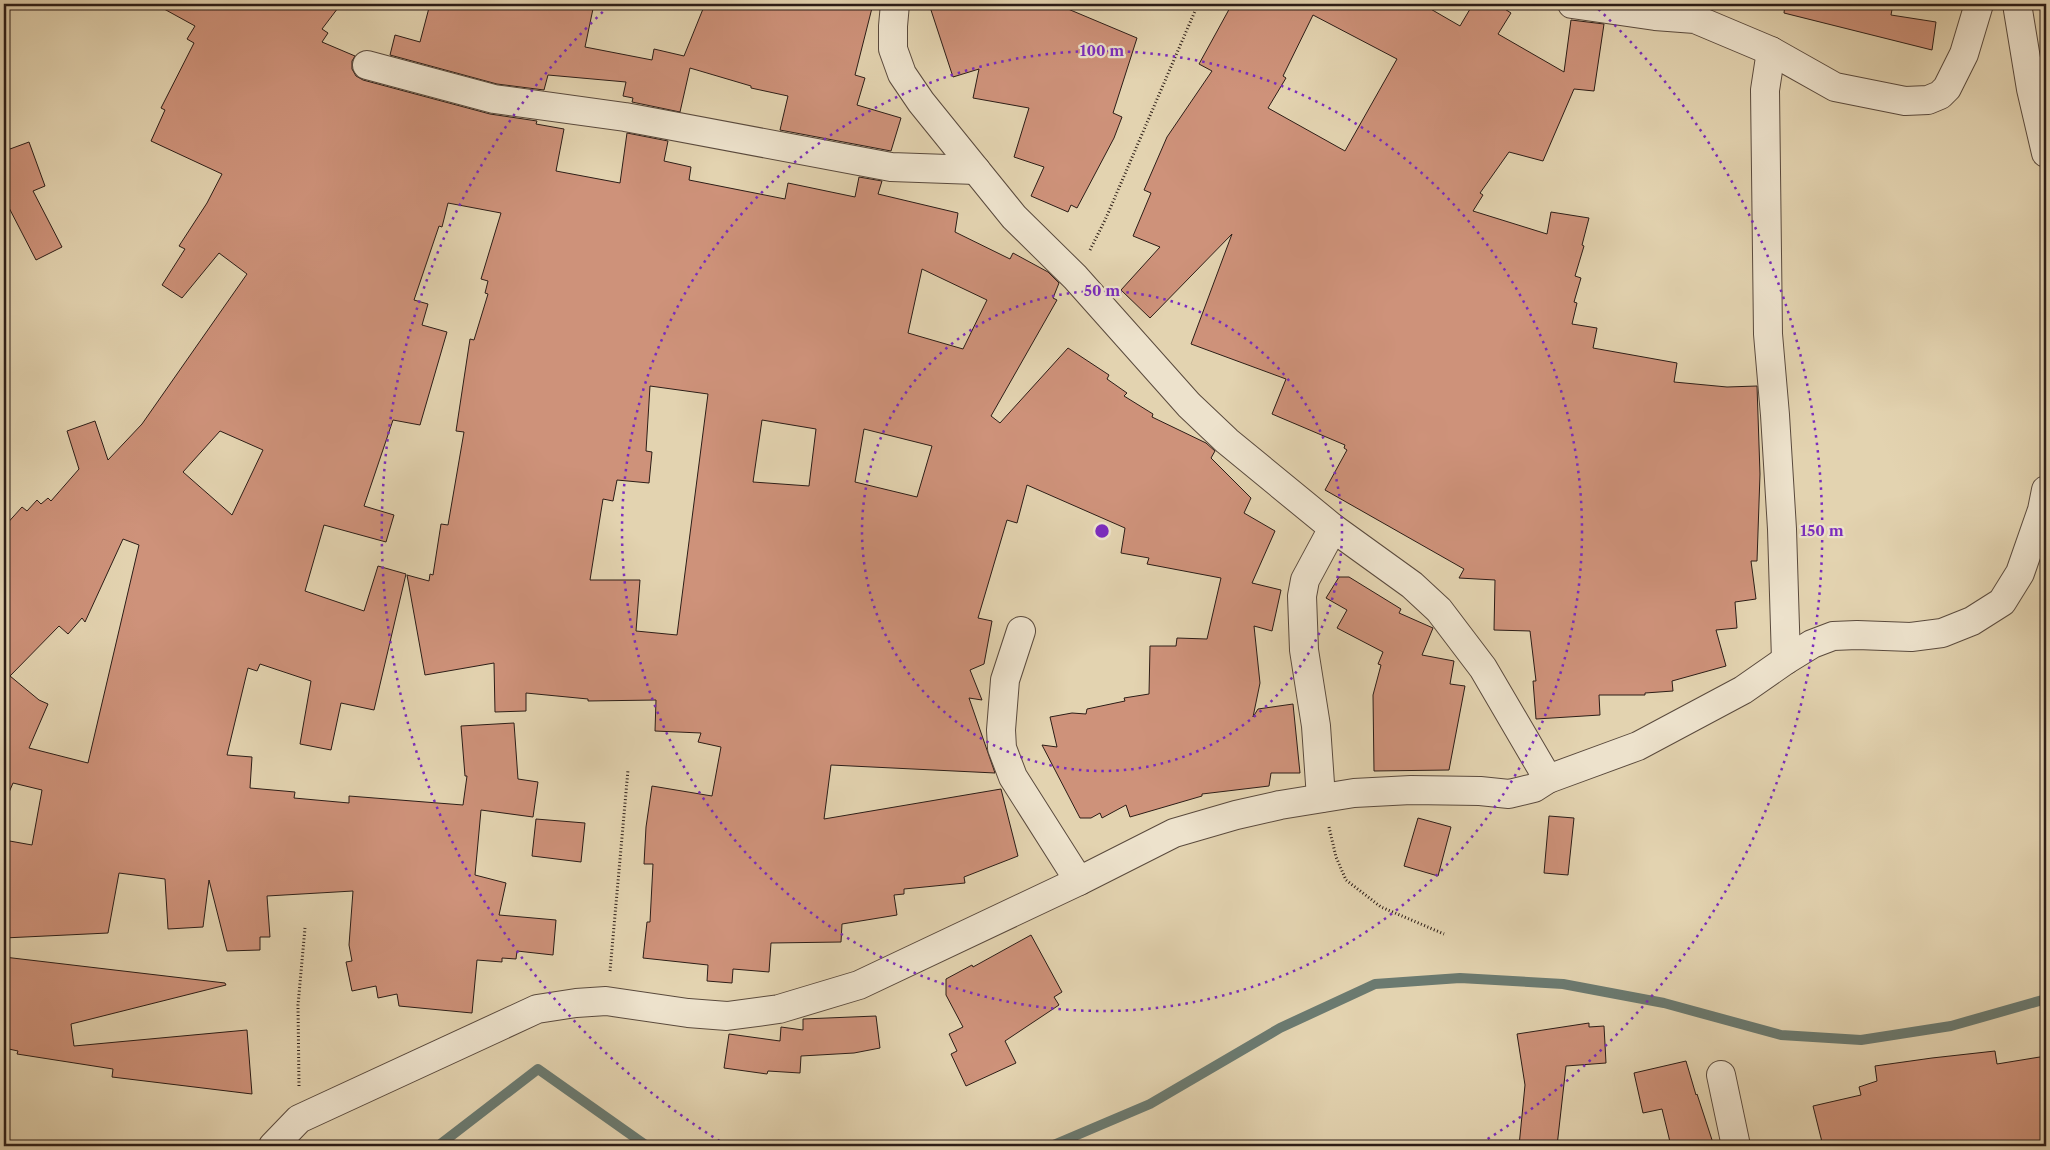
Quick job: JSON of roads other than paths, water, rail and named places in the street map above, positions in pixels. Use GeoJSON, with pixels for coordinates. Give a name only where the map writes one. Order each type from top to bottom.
{"type":"FeatureCollection","features":[{"type":"Feature","properties":{"kind":"street"},"geometry":{"type":"LineString","coordinates":[[895,4],[893,49],[902,74],[921,102],[1014,217],[1075,277],[1189,405],[1226,441],[1333,528],[1412,585],[1439,610],[1483,668],[1548,779]]}},
{"type":"Feature","properties":{"kind":"street"},"geometry":{"type":"LineString","coordinates":[[1572,4],[1654,16],[1690,11],[1771,51],[1835,87],[1905,101],[1928,100],[1940,96],[1964,54],[1979,4]]}},
{"type":"Feature","properties":{"kind":"street"},"geometry":{"type":"LineString","coordinates":[[2017,4],[2031,88],[2046,153]]}},
{"type":"Feature","properties":{"kind":"street"},"geometry":{"type":"LineString","coordinates":[[1771,51],[1765,90],[1768,317],[1781,510],[1786,660]]}},
{"type":"Feature","properties":{"kind":"street"},"geometry":{"type":"LineString","coordinates":[[367,65],[494,99],[625,117],[891,167],[976,170]]}},
{"type":"Feature","properties":{"kind":"street"},"geometry":{"type":"LineString","coordinates":[[273,1146],[299,1119],[537,1010],[576,1003],[606,1002],[688,1013],[727,1016],[779,1009],[859,985],[1174,834],[1236,815],[1354,793],[1410,790],[1480,791],[1509,794],[1534,788],[1548,779],[1638,746],[1743,690],[1812,644],[1833,636],[1910,637],[1942,633],[1972,621],[2002,602],[2020,573],[2042,510],[2046,490]]}},
{"type":"Feature","properties":{"kind":"street"},"geometry":{"type":"LineString","coordinates":[[1321,798],[1316,726],[1304,650],[1302,596],[1305,580],[1333,528]]}},
{"type":"Feature","properties":{"kind":"street"},"geometry":{"type":"LineString","coordinates":[[1021,631],[1005,680],[1001,716],[1002,748],[1013,777],[1079,881]]}},
{"type":"Feature","properties":{"kind":"street"},"geometry":{"type":"LineString","coordinates":[[1720,1075],[1736,1146]]}},
{"type":"Feature","properties":{"kind":"waterway"},"geometry":{"type":"LineString","coordinates":[[1051,1146],[1150,1104],[1280,1028],[1375,984],[1460,978],[1563,984],[1664,1003],[1781,1035],[1861,1040],[1951,1026],[2046,999]]}},
{"type":"Feature","properties":{"kind":"waterway"},"geometry":{"type":"LineString","coordinates":[[438,1146],[538,1069],[647,1146]]}}]}
